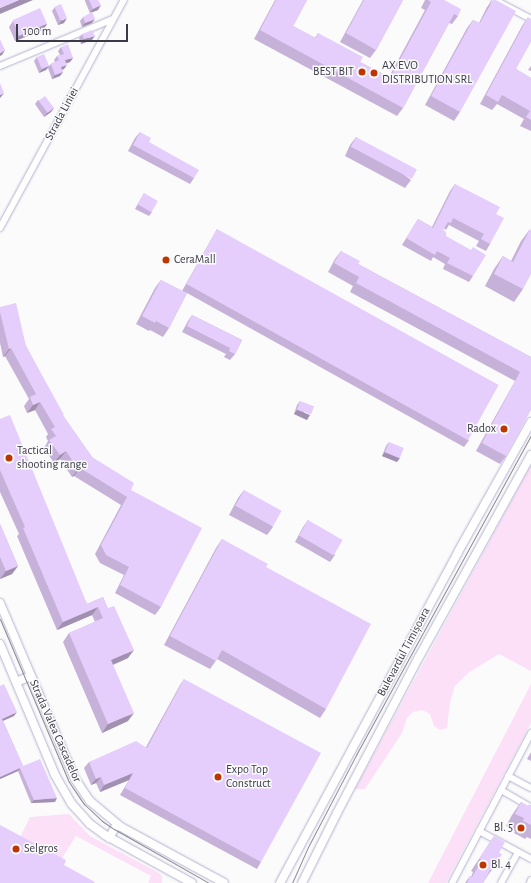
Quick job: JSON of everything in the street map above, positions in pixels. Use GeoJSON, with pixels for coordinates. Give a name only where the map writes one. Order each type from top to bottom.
{"type":"FeatureCollection","features":[{"type":"Feature","properties":{"kind":"main road","name":"Bulevardul Timișoara"},"geometry":{"type":"LineString","coordinates":[[280,883],[447,572],[531,422]]}},
{"type":"Feature","properties":{"kind":"main road","name":"Bulevardul Timișoara"},"geometry":{"type":"LineString","coordinates":[[302,883],[419,657],[531,455]]}},
{"type":"Feature","properties":{"kind":"main road","name":"Strada Valea Cascadelor"},"geometry":{"type":"LineString","coordinates":[[0,603],[75,779],[90,801],[117,824],[224,883]]}},
{"type":"Feature","properties":{"kind":"main road","name":"Strada Valea Cascadelor"},"geometry":{"type":"LineString","coordinates":[[0,644],[64,794],[79,814],[109,838],[192,883]]}},
{"type":"Feature","properties":{"kind":"main road"},"geometry":{"type":"LineString","coordinates":[[16,682],[31,676]]}},
{"type":"Feature","properties":{"kind":"main road"},"geometry":{"type":"LineString","coordinates":[[109,838],[117,824]]}},
{"type":"Feature","properties":{"kind":"street","name":"Strada Liniei"},"geometry":{"type":"LineString","coordinates":[[0,228],[124,0]]}},
{"type":"Feature","properties":{"kind":"street"},"geometry":{"type":"LineString","coordinates":[[495,0],[531,19]]}},
{"type":"Feature","properties":{"kind":"street"},"geometry":{"type":"LineString","coordinates":[[0,66],[113,19]]}},
{"type":"Feature","properties":{"kind":"street"},"geometry":{"type":"LineString","coordinates":[[452,883],[531,733]]}},
{"type":"Feature","properties":{"kind":"street"},"geometry":{"type":"LineString","coordinates":[[508,776],[531,788]]}},
{"type":"Feature","properties":{"kind":"street"},"geometry":{"type":"LineString","coordinates":[[501,790],[531,806]]}},
{"type":"Feature","properties":{"kind":"street"},"geometry":{"type":"LineString","coordinates":[[479,832],[531,859]]}},
{"type":"Feature","properties":{"kind":"street"},"geometry":{"type":"LineString","coordinates":[[501,883],[518,852]]}},
{"type":"Feature","properties":{"kind":"shaded area"},"geometry":{"type":"Polygon","coordinates":[[[531,465],[531,671],[499,654],[468,673],[455,686],[450,702],[447,728],[440,730],[434,726],[430,714],[422,710],[413,712],[407,718],[402,733],[365,789],[355,789],[531,465]]]}},
{"type":"Feature","properties":{"kind":"shaded area"},"geometry":{"type":"Polygon","coordinates":[[[531,684],[531,723],[446,883],[428,883],[531,684]]]}},
{"type":"Feature","properties":{"kind":"shaded area"},"geometry":{"type":"Polygon","coordinates":[[[69,814],[90,836],[159,873],[162,876],[162,883],[148,883],[151,876],[76,836],[62,858],[20,838],[30,817],[69,814]]]}},
{"type":"Feature","properties":{"kind":"building"},"geometry":{"type":"Polygon","coordinates":[[[0,0],[19,0],[0,8],[0,0]]]}},
{"type":"Feature","properties":{"kind":"building"},"geometry":{"type":"Polygon","coordinates":[[[89,0],[98,0],[101,5],[93,9],[89,0]]]}},
{"type":"Feature","properties":{"kind":"building"},"geometry":{"type":"Polygon","coordinates":[[[276,0],[307,0],[293,26],[316,38],[318,33],[363,57],[360,62],[390,78],[431,2],[428,0],[444,0],[461,9],[458,16],[454,14],[403,108],[260,30],[276,0]]]}},
{"type":"Feature","properties":{"kind":"building"},"geometry":{"type":"Polygon","coordinates":[[[364,0],[403,0],[376,50],[346,33],[364,0]]]}},
{"type":"Feature","properties":{"kind":"building"},"geometry":{"type":"Polygon","coordinates":[[[493,0],[496,0],[516,11],[460,112],[431,96],[473,20],[480,23],[493,0]]]}},
{"type":"Feature","properties":{"kind":"building"},"geometry":{"type":"Polygon","coordinates":[[[61,4],[67,18],[60,21],[55,7],[61,4]]]}},
{"type":"Feature","properties":{"kind":"building"},"geometry":{"type":"Polygon","coordinates":[[[40,8],[47,24],[20,36],[13,20],[40,8]]]}},
{"type":"Feature","properties":{"kind":"building"},"geometry":{"type":"Polygon","coordinates":[[[92,12],[95,19],[85,23],[83,17],[92,12]]]}},
{"type":"Feature","properties":{"kind":"building"},"geometry":{"type":"Polygon","coordinates":[[[528,17],[531,19],[531,42],[516,69],[531,78],[531,120],[526,117],[530,111],[502,95],[498,102],[486,95],[528,17]]]}},
{"type":"Feature","properties":{"kind":"building"},"geometry":{"type":"Polygon","coordinates":[[[92,30],[95,36],[84,39],[82,34],[92,30]]]}},
{"type":"Feature","properties":{"kind":"building"},"geometry":{"type":"Polygon","coordinates":[[[0,39],[5,50],[0,53],[0,39]]]}},
{"type":"Feature","properties":{"kind":"building"},"geometry":{"type":"Polygon","coordinates":[[[68,44],[73,58],[65,60],[67,65],[61,67],[63,72],[55,75],[51,64],[59,60],[57,56],[64,54],[61,47],[68,44]]]}},
{"type":"Feature","properties":{"kind":"building"},"geometry":{"type":"Polygon","coordinates":[[[44,54],[49,66],[42,69],[37,57],[44,54]]]}},
{"type":"Feature","properties":{"kind":"building"},"geometry":{"type":"Polygon","coordinates":[[[0,83],[4,93],[0,95],[0,83]]]}},
{"type":"Feature","properties":{"kind":"building"},"geometry":{"type":"Polygon","coordinates":[[[45,96],[54,108],[48,113],[39,101],[45,96]]]}},
{"type":"Feature","properties":{"kind":"building"},"geometry":{"type":"Polygon","coordinates":[[[140,132],[151,138],[149,142],[199,170],[194,178],[133,145],[140,132]]]}},
{"type":"Feature","properties":{"kind":"building"},"geometry":{"type":"Polygon","coordinates":[[[356,137],[417,169],[412,179],[351,147],[356,137]]]}},
{"type":"Feature","properties":{"kind":"building"},"geometry":{"type":"Polygon","coordinates":[[[455,184],[500,207],[496,214],[504,218],[490,244],[481,239],[484,234],[453,218],[451,223],[448,222],[443,230],[446,232],[446,236],[471,250],[473,247],[486,255],[473,276],[447,263],[450,258],[437,251],[435,255],[406,238],[418,219],[433,228],[455,184]]]}},
{"type":"Feature","properties":{"kind":"building"},"geometry":{"type":"Polygon","coordinates":[[[144,193],[158,201],[151,212],[138,204],[144,193]]]}},
{"type":"Feature","properties":{"kind":"building"},"geometry":{"type":"Polygon","coordinates":[[[217,229],[499,385],[468,440],[186,284],[217,229]]]}},
{"type":"Feature","properties":{"kind":"building"},"geometry":{"type":"Polygon","coordinates":[[[530,229],[531,274],[523,289],[494,274],[503,256],[513,262],[530,229]]]}},
{"type":"Feature","properties":{"kind":"building"},"geometry":{"type":"Polygon","coordinates":[[[341,251],[360,261],[358,264],[531,357],[531,410],[506,456],[482,443],[520,372],[356,283],[359,277],[334,263],[341,251]]]}},
{"type":"Feature","properties":{"kind":"building"},"geometry":{"type":"Polygon","coordinates":[[[161,280],[187,293],[169,328],[142,316],[161,280]]]}},
{"type":"Feature","properties":{"kind":"building"},"geometry":{"type":"Polygon","coordinates":[[[16,303],[26,346],[63,415],[92,457],[134,483],[131,490],[202,528],[161,607],[120,585],[129,567],[106,555],[101,545],[127,497],[80,468],[78,469],[66,451],[60,455],[49,440],[56,436],[51,429],[55,427],[40,402],[33,405],[30,397],[36,394],[11,348],[9,349],[0,312],[0,307],[16,303]]]}},
{"type":"Feature","properties":{"kind":"building"},"geometry":{"type":"Polygon","coordinates":[[[192,315],[242,340],[235,354],[229,351],[230,348],[187,326],[192,315]]]}},
{"type":"Feature","properties":{"kind":"building"},"geometry":{"type":"Polygon","coordinates":[[[300,401],[314,406],[311,415],[297,409],[300,401]]]}},
{"type":"Feature","properties":{"kind":"building"},"geometry":{"type":"Polygon","coordinates":[[[10,415],[87,604],[103,597],[108,608],[114,606],[134,650],[111,660],[134,713],[108,724],[69,633],[103,618],[98,607],[63,622],[23,528],[25,527],[0,470],[0,419],[10,415]]]}},
{"type":"Feature","properties":{"kind":"building"},"geometry":{"type":"Polygon","coordinates":[[[389,442],[404,448],[400,458],[385,452],[389,442]]]}},
{"type":"Feature","properties":{"kind":"building"},"geometry":{"type":"Polygon","coordinates":[[[244,490],[282,511],[273,527],[235,506],[244,490]]]}},
{"type":"Feature","properties":{"kind":"building"},"geometry":{"type":"Polygon","coordinates":[[[308,520],[343,540],[334,556],[299,536],[308,520]]]}},
{"type":"Feature","properties":{"kind":"building"},"geometry":{"type":"Polygon","coordinates":[[[0,524],[18,566],[6,571],[0,557],[0,524]]]}},
{"type":"Feature","properties":{"kind":"building"},"geometry":{"type":"Polygon","coordinates":[[[222,539],[268,564],[266,567],[371,624],[326,709],[222,650],[216,661],[170,636],[222,539]]]}},
{"type":"Feature","properties":{"kind":"building","name":"Expo Top Construct"},"geometry":{"type":"Polygon","coordinates":[[[184,679],[321,753],[261,862],[125,788],[133,773],[104,785],[101,777],[96,779],[89,762],[136,741],[147,748],[184,679]]]}},
{"type":"Feature","properties":{"kind":"building"},"geometry":{"type":"Polygon","coordinates":[[[4,684],[17,712],[2,719],[23,766],[40,759],[57,798],[34,800],[20,768],[0,777],[0,686],[4,684]]]}},
{"type":"Feature","properties":{"kind":"building"},"geometry":{"type":"Polygon","coordinates":[[[521,802],[528,806],[529,804],[531,805],[531,825],[523,821],[524,818],[515,814],[521,802]]]}},
{"type":"Feature","properties":{"kind":"building","name":"Selgros"},"geometry":{"type":"Polygon","coordinates":[[[0,825],[66,860],[64,865],[95,882],[0,883],[0,825]]]}},
{"type":"Feature","properties":{"kind":"building"},"geometry":{"type":"Polygon","coordinates":[[[494,836],[505,842],[499,853],[502,854],[497,863],[495,861],[483,883],[467,883],[470,876],[472,877],[482,860],[479,859],[494,836]]]}},
{"type":"Feature","properties":{"kind":"tram line"},"geometry":{"type":"LineString","coordinates":[[292,883],[308,847],[356,755],[531,435]]}},
{"type":"Feature","properties":{"kind":"tram line"},"geometry":{"type":"LineString","coordinates":[[0,619],[69,782],[84,804],[102,821],[114,829],[209,883]]}},
{"type":"Feature","properties":{"kind":"place","name":"BEST BIT"},"geometry":{"type":"Point","coordinates":[362,72]}},
{"type":"Feature","properties":{"kind":"place","name":"AX EVO DISTRIBUTION SRL"},"geometry":{"type":"Point","coordinates":[374,73]}},
{"type":"Feature","properties":{"kind":"place","name":"CeraMall"},"geometry":{"type":"Point","coordinates":[166,260]}},
{"type":"Feature","properties":{"kind":"place","name":"Radox"},"geometry":{"type":"Point","coordinates":[504,429]}},
{"type":"Feature","properties":{"kind":"place","name":"Tactical shooting range"},"geometry":{"type":"Point","coordinates":[9,458]}},
{"type":"Feature","properties":{"kind":"place","name":"Expo Top Construct"},"geometry":{"type":"Point","coordinates":[218,777]}},
{"type":"Feature","properties":{"kind":"place","name":"Bl. 5"},"geometry":{"type":"Point","coordinates":[521,828]}},
{"type":"Feature","properties":{"kind":"place","name":"Selgros"},"geometry":{"type":"Point","coordinates":[16,849]}},
{"type":"Feature","properties":{"kind":"place","name":"Bl. 4"},"geometry":{"type":"Point","coordinates":[483,865]}}]}
